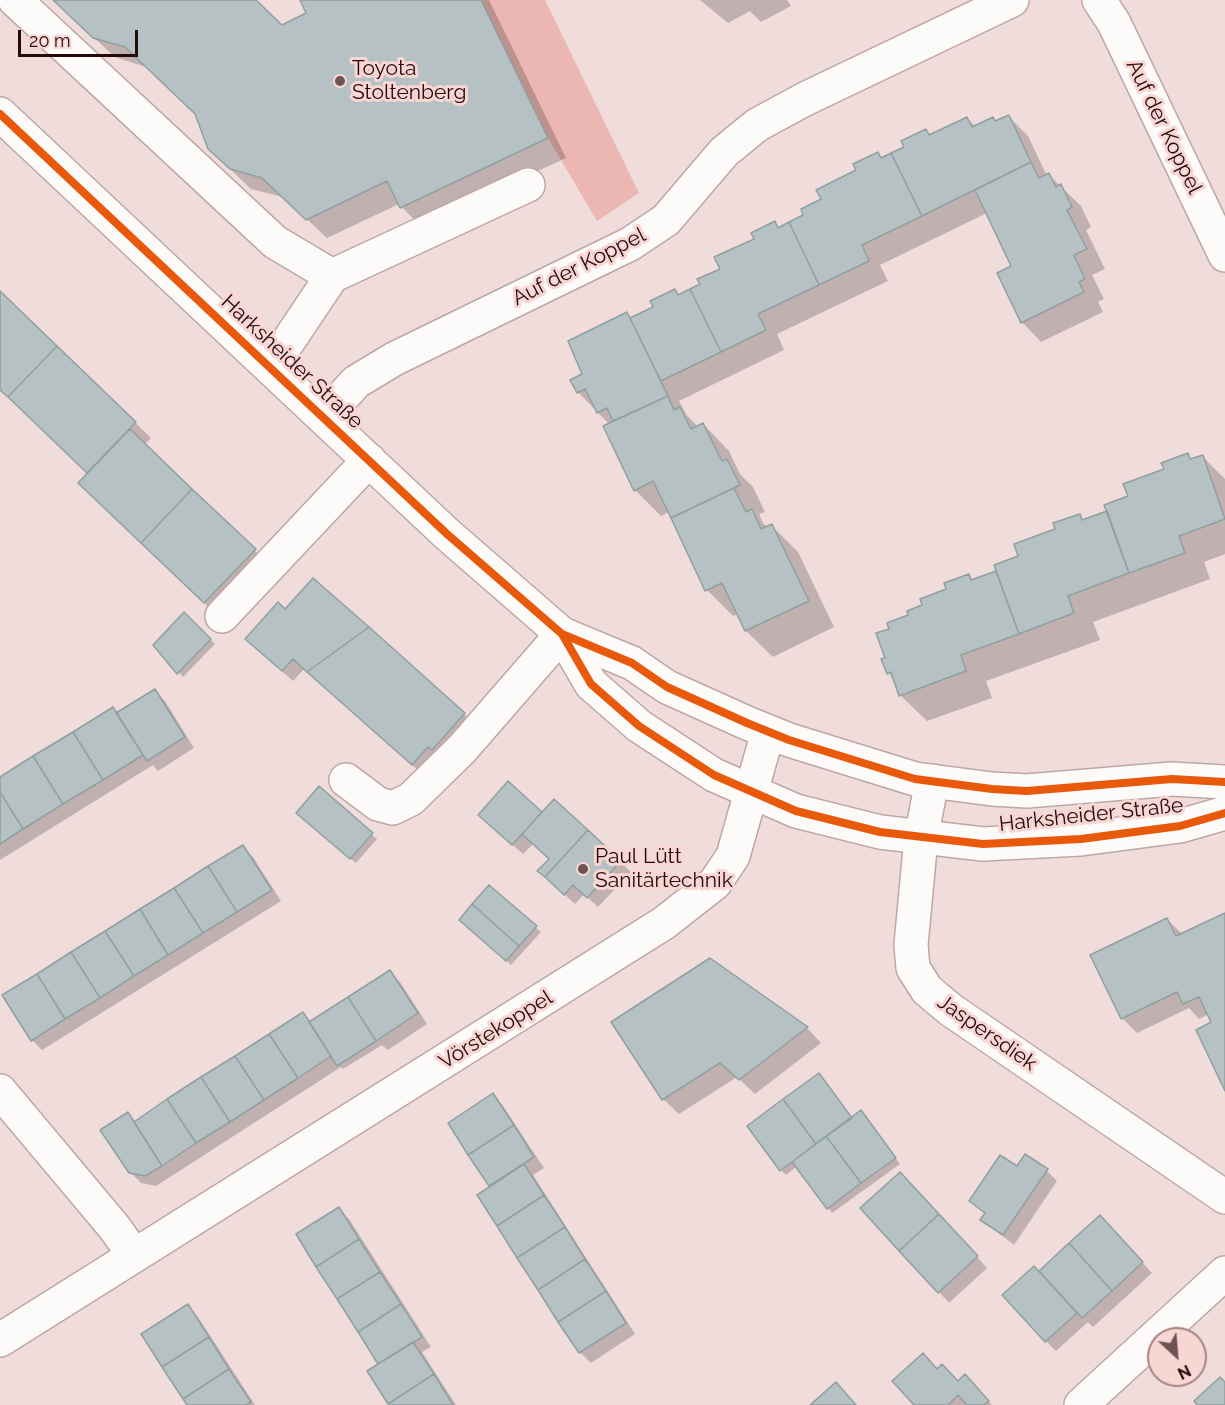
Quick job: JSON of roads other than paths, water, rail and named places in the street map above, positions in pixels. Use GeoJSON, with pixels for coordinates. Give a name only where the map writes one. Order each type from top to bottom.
{"type":"FeatureCollection","features":[{"type":"Feature","properties":{"kind":"street"},"geometry":{"type":"LineString","coordinates":[[15,0],[275,242],[332,276]]}},
{"type":"Feature","properties":{"kind":"street","name":"Auf der Koppel"},"geometry":{"type":"LineString","coordinates":[[324,417],[356,382],[394,359],[630,244],[666,220],[724,152],[757,125],[805,99],[1012,0]]}},
{"type":"Feature","properties":{"kind":"street","name":"Auf der Koppel"},"geometry":{"type":"LineString","coordinates":[[1099,0],[1114,23],[1225,255]]}},
{"type":"Feature","properties":{"kind":"street","name":"Harksheider Straße"},"geometry":{"type":"LineString","coordinates":[[0,114],[447,534],[562,633],[632,663],[667,687],[704,705],[768,732],[854,761],[932,781],[1027,791],[1172,779],[1225,782]]}},
{"type":"Feature","properties":{"kind":"street"},"geometry":{"type":"LineString","coordinates":[[271,367],[332,276],[528,184]]}},
{"type":"Feature","properties":{"kind":"street"},"geometry":{"type":"LineString","coordinates":[[222,616],[369,460]]}},
{"type":"Feature","properties":{"kind":"street"},"geometry":{"type":"LineString","coordinates":[[346,780],[378,804],[393,808],[411,799],[462,749],[562,633]]}},
{"type":"Feature","properties":{"kind":"street","name":"Harksheider Straße"},"geometry":{"type":"LineString","coordinates":[[562,633],[591,684],[639,726],[686,759],[749,793],[796,811],[880,832],[983,844],[1039,843],[1180,826],[1225,813]]}},
{"type":"Feature","properties":{"kind":"street","name":"Vörstekoppel"},"geometry":{"type":"LineString","coordinates":[[0,1340],[664,923],[716,883],[733,856],[768,732]]}},
{"type":"Feature","properties":{"kind":"street","name":"Jaspersdiek"},"geometry":{"type":"LineString","coordinates":[[932,781],[921,838],[910,945],[913,969],[927,990],[951,1010],[1225,1197]]}},
{"type":"Feature","properties":{"kind":"street"},"geometry":{"type":"LineString","coordinates":[[0,1091],[114,1227],[134,1255]]}},
{"type":"Feature","properties":{"kind":"street"},"geometry":{"type":"LineString","coordinates":[[1081,1405],[1225,1274]]}},
{"type":"Feature","properties":{"kind":"place","name":"Toyota Stoltenberg"},"geometry":{"type":"Point","coordinates":[340,81]}},
{"type":"Feature","properties":{"kind":"place","name":"Paul Lütt Sanitärtechnik"},"geometry":{"type":"Point","coordinates":[583,869]}}]}
